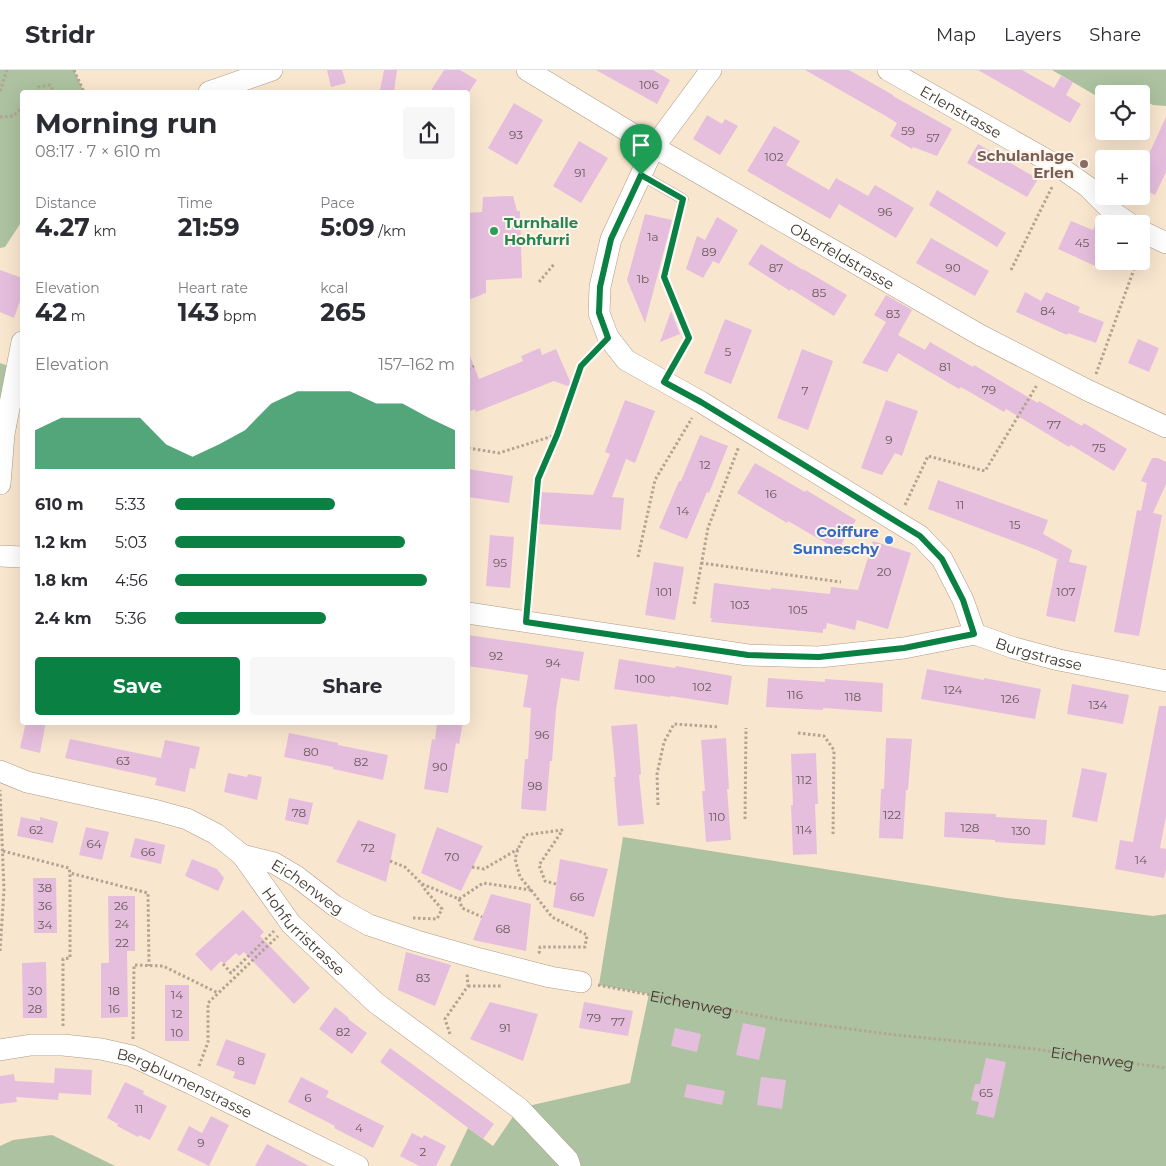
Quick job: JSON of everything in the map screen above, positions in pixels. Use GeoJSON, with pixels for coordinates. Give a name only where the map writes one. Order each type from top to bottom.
{"type":"FeatureCollection","features":[{"type":"Feature","properties":{"kind":"street"},"geometry":{"type":"LineString","coordinates":[[215,90],[272,70]]}},
{"type":"Feature","properties":{"kind":"street","name":"Oberfeldstrasse"},"geometry":{"type":"LineString","coordinates":[[527,70],[980,335],[1081,387],[1166,427]]}},
{"type":"Feature","properties":{"kind":"street"},"geometry":{"type":"LineString","coordinates":[[470,613],[748,655],[819,657],[885,651],[974,634],[963,600],[942,559],[920,536],[701,402],[626,360],[608,338],[599,313],[600,287],[611,239],[654,146],[711,70]]}},
{"type":"Feature","properties":{"kind":"street","name":"Erlenstrasse"},"geometry":{"type":"LineString","coordinates":[[888,70],[1061,168],[1088,187],[1117,215]]}},
{"type":"Feature","properties":{"kind":"street"},"geometry":{"type":"LineString","coordinates":[[1150,235],[1166,243]]}},
{"type":"Feature","properties":{"kind":"street"},"geometry":{"type":"LineString","coordinates":[[0,484],[4,434],[20,352]]}},
{"type":"Feature","properties":{"kind":"street"},"geometry":{"type":"LineString","coordinates":[[0,556],[20,557]]}},
{"type":"Feature","properties":{"kind":"street","name":"Burgstrasse"},"geometry":{"type":"LineString","coordinates":[[974,634],[1014,648],[1059,660],[1166,681]]}},
{"type":"Feature","properties":{"kind":"street","name":"Hohfurristrasse"},"geometry":{"type":"LineString","coordinates":[[0,771],[27,782],[144,807],[187,820],[216,834],[242,855],[291,924],[376,1003],[519,1108],[568,1160],[570,1166]]}},
{"type":"Feature","properties":{"kind":"street","name":"Eichenweg"},"geometry":{"type":"LineString","coordinates":[[242,855],[274,863],[296,876],[335,906],[369,925],[480,959],[550,977],[581,982]]}},
{"type":"Feature","properties":{"kind":"street","name":"Bergblumenstrasse"},"geometry":{"type":"LineString","coordinates":[[0,1050],[31,1045],[63,1045],[132,1056],[358,1166]]}},
{"type":"Feature","properties":{"kind":"lane"},"geometry":{"type":"LineString","coordinates":[[641,175],[683,199]]}},
{"type":"Feature","properties":{"kind":"path"},"geometry":{"type":"LineString","coordinates":[[74,70],[83,90]]}},
{"type":"Feature","properties":{"kind":"path"},"geometry":{"type":"LineString","coordinates":[[0,74],[6,72]]}},
{"type":"Feature","properties":{"kind":"path"},"geometry":{"type":"LineString","coordinates":[[0,91],[6,72]]}},
{"type":"Feature","properties":{"kind":"path"},"geometry":{"type":"LineString","coordinates":[[37,90],[38,87],[50,85],[53,90]]}},
{"type":"Feature","properties":{"kind":"path"},"geometry":{"type":"LineString","coordinates":[[0,116],[13,116],[20,110]]}},
{"type":"Feature","properties":{"kind":"path"},"geometry":{"type":"LineString","coordinates":[[1011,270],[1061,168]]}},
{"type":"Feature","properties":{"kind":"path"},"geometry":{"type":"LineString","coordinates":[[664,382],[689,338],[664,277],[683,199]]}},
{"type":"Feature","properties":{"kind":"path"},"geometry":{"type":"LineString","coordinates":[[538,282],[554,263]]}},
{"type":"Feature","properties":{"kind":"path"},"geometry":{"type":"LineString","coordinates":[[1094,379],[1134,270]]}},
{"type":"Feature","properties":{"kind":"path"},"geometry":{"type":"LineString","coordinates":[[526,622],[538,479],[557,435],[581,366],[608,338]]}},
{"type":"Feature","properties":{"kind":"path"},"geometry":{"type":"LineString","coordinates":[[470,368],[474,366]]}},
{"type":"Feature","properties":{"kind":"path"},"geometry":{"type":"LineString","coordinates":[[897,522],[928,456],[985,471],[1039,380]]}},
{"type":"Feature","properties":{"kind":"path"},"geometry":{"type":"LineString","coordinates":[[638,558],[655,480],[701,402]]}},
{"type":"Feature","properties":{"kind":"path"},"geometry":{"type":"LineString","coordinates":[[694,604],[708,528],[745,429]]}},
{"type":"Feature","properties":{"kind":"path"},"geometry":{"type":"LineString","coordinates":[[470,448],[499,453],[557,435]]}},
{"type":"Feature","properties":{"kind":"path"},"geometry":{"type":"LineString","coordinates":[[701,563],[841,582]]}},
{"type":"Feature","properties":{"kind":"path"},"geometry":{"type":"LineString","coordinates":[[658,805],[657,774],[664,742],[674,724],[719,727]]}},
{"type":"Feature","properties":{"kind":"path"},"geometry":{"type":"LineString","coordinates":[[745,820],[746,728]]}},
{"type":"Feature","properties":{"kind":"path"},"geometry":{"type":"LineString","coordinates":[[798,733],[824,736],[834,750],[833,836]]}},
{"type":"Feature","properties":{"kind":"path"},"geometry":{"type":"LineString","coordinates":[[0,951],[4,890],[1,791]]}},
{"type":"Feature","properties":{"kind":"path"},"geometry":{"type":"LineString","coordinates":[[544,954],[538,952],[540,947],[585,946],[588,935],[552,917],[520,877],[515,859],[526,835],[563,829],[539,865],[545,881],[556,884]]}},
{"type":"Feature","properties":{"kind":"path"},"geometry":{"type":"LineString","coordinates":[[472,867],[484,869],[518,849]]}},
{"type":"Feature","properties":{"kind":"path"},"geometry":{"type":"LineString","coordinates":[[3,851],[69,868],[70,958],[63,958],[63,1045]]}},
{"type":"Feature","properties":{"kind":"path"},"geometry":{"type":"LineString","coordinates":[[390,861],[405,867],[442,909],[437,920],[409,918]]}},
{"type":"Feature","properties":{"kind":"path"},"geometry":{"type":"LineString","coordinates":[[70,873],[148,893],[149,966]]}},
{"type":"Feature","properties":{"kind":"path"},"geometry":{"type":"LineString","coordinates":[[421,883],[459,899],[462,908],[482,917]]}},
{"type":"Feature","properties":{"kind":"path"},"geometry":{"type":"LineString","coordinates":[[459,899],[483,883],[531,890]]}},
{"type":"Feature","properties":{"kind":"path"},"geometry":{"type":"LineString","coordinates":[[200,1066],[208,1042],[208,1003],[291,924]]}},
{"type":"Feature","properties":{"kind":"path"},"geometry":{"type":"LineString","coordinates":[[223,964],[231,973],[268,936]]}},
{"type":"Feature","properties":{"kind":"path"},"geometry":{"type":"LineString","coordinates":[[132,1056],[134,965],[163,966],[218,994]]}},
{"type":"Feature","properties":{"kind":"path","name":"Eichenweg"},"geometry":{"type":"LineString","coordinates":[[581,982],[782,1020],[1035,1050],[1166,1068]]}},
{"type":"Feature","properties":{"kind":"path"},"geometry":{"type":"LineString","coordinates":[[450,1036],[445,1019],[468,986]]}},
{"type":"Feature","properties":{"kind":"green space"},"geometry":{"type":"Polygon","coordinates":[[[0,70],[74,70],[83,90],[20,90],[20,224],[5,247],[0,248],[0,70]]]}},
{"type":"Feature","properties":{"kind":"green space"},"geometry":{"type":"Polygon","coordinates":[[[1052,70],[1166,70],[1166,106],[1150,104],[1150,85],[1095,85],[1095,95],[1052,70]]]}},
{"type":"Feature","properties":{"kind":"green space"},"geometry":{"type":"Polygon","coordinates":[[[0,363],[16,369],[0,434],[0,363]]]}},
{"type":"Feature","properties":{"kind":"green space"},"geometry":{"type":"Polygon","coordinates":[[[623,837],[1007,898],[1153,916],[1166,914],[1166,1166],[450,1166],[468,1128],[493,1146],[519,1108],[630,1083],[649,994],[599,985],[623,837]]]}},
{"type":"Feature","properties":{"kind":"green space"},"geometry":{"type":"Polygon","coordinates":[[[52,1135],[115,1166],[0,1166],[0,1146],[13,1140],[52,1135]]]}},
{"type":"Feature","properties":{"kind":"building"},"geometry":{"type":"Polygon","coordinates":[[[327,70],[342,70],[346,83],[331,87],[327,70]]]}},
{"type":"Feature","properties":{"kind":"building"},"geometry":{"type":"Polygon","coordinates":[[[384,70],[397,70],[394,90],[380,90],[384,70]]]}},
{"type":"Feature","properties":{"kind":"building"},"geometry":{"type":"Polygon","coordinates":[[[444,70],[460,70],[477,80],[470,90],[431,90],[444,70]]]}},
{"type":"Feature","properties":{"kind":"building"},"geometry":{"type":"Polygon","coordinates":[[[596,70],[653,70],[670,80],[657,104],[596,70]]]}},
{"type":"Feature","properties":{"kind":"building"},"geometry":{"type":"Polygon","coordinates":[[[805,70],[849,70],[952,129],[937,156],[913,147],[912,149],[890,136],[897,123],[805,70]]]}},
{"type":"Feature","properties":{"kind":"building"},"geometry":{"type":"Polygon","coordinates":[[[978,70],[1022,70],[1054,88],[1061,76],[1073,82],[1066,95],[1081,104],[1070,123],[978,70]]]}},
{"type":"Feature","properties":{"kind":"building"},"geometry":{"type":"Polygon","coordinates":[[[514,103],[543,120],[517,165],[488,148],[514,103]]]}},
{"type":"Feature","properties":{"kind":"building"},"geometry":{"type":"Polygon","coordinates":[[[707,115],[722,124],[725,119],[738,126],[720,155],[693,139],[707,115]]]}},
{"type":"Feature","properties":{"kind":"building"},"geometry":{"type":"Polygon","coordinates":[[[1166,117],[1166,172],[1155,195],[1150,192],[1150,152],[1166,117]]]}},
{"type":"Feature","properties":{"kind":"building"},"geometry":{"type":"Polygon","coordinates":[[[774,126],[800,141],[786,165],[829,190],[836,178],[868,196],[875,185],[914,208],[896,238],[839,204],[830,219],[747,171],[774,126]]]}},
{"type":"Feature","properties":{"kind":"building"},"geometry":{"type":"Polygon","coordinates":[[[579,141],[608,158],[581,203],[553,186],[579,141]]]}},
{"type":"Feature","properties":{"kind":"building"},"geometry":{"type":"Polygon","coordinates":[[[978,144],[1038,179],[1027,197],[967,163],[978,144]]]}},
{"type":"Feature","properties":{"kind":"building"},"geometry":{"type":"Polygon","coordinates":[[[937,190],[1006,233],[997,247],[929,205],[937,190]]]}},
{"type":"Feature","properties":{"kind":"building","name":"Turnhalle Hohfurri"},"geometry":{"type":"Polygon","coordinates":[[[513,196],[517,211],[520,211],[522,278],[486,280],[486,293],[470,299],[470,213],[482,212],[483,197],[513,196]]]}},
{"type":"Feature","properties":{"kind":"building"},"geometry":{"type":"Polygon","coordinates":[[[645,214],[672,220],[645,323],[627,280],[645,214]]]}},
{"type":"Feature","properties":{"kind":"building"},"geometry":{"type":"Polygon","coordinates":[[[717,217],[738,230],[719,264],[713,261],[703,278],[686,269],[697,236],[705,240],[717,217]]]}},
{"type":"Feature","properties":{"kind":"building"},"geometry":{"type":"Polygon","coordinates":[[[1071,221],[1093,230],[1095,225],[1095,266],[1058,249],[1071,221]]]}},
{"type":"Feature","properties":{"kind":"building"},"geometry":{"type":"Polygon","coordinates":[[[931,238],[989,271],[975,296],[916,263],[931,238]]]}},
{"type":"Feature","properties":{"kind":"building"},"geometry":{"type":"Polygon","coordinates":[[[761,244],[847,295],[834,316],[748,264],[761,244]]]}},
{"type":"Feature","properties":{"kind":"building"},"geometry":{"type":"Polygon","coordinates":[[[0,270],[20,277],[20,301],[14,318],[0,312],[0,270]]]}},
{"type":"Feature","properties":{"kind":"building"},"geometry":{"type":"Polygon","coordinates":[[[1025,292],[1041,301],[1046,292],[1080,307],[1078,312],[1104,322],[1096,343],[1068,333],[1067,335],[1016,312],[1025,292]]]}},
{"type":"Feature","properties":{"kind":"building"},"geometry":{"type":"Polygon","coordinates":[[[886,295],[912,310],[898,335],[925,350],[930,342],[973,367],[974,365],[1038,403],[1039,401],[1082,426],[1084,423],[1127,449],[1114,471],[1071,445],[1069,447],[1006,409],[1004,412],[961,387],[959,389],[898,353],[887,372],[862,363],[886,322],[874,315],[886,295]]]}},
{"type":"Feature","properties":{"kind":"building"},"geometry":{"type":"Polygon","coordinates":[[[671,311],[680,334],[660,342],[671,311]]]}},
{"type":"Feature","properties":{"kind":"building"},"geometry":{"type":"Polygon","coordinates":[[[725,319],[752,330],[731,384],[704,373],[725,319]]]}},
{"type":"Feature","properties":{"kind":"building"},"geometry":{"type":"Polygon","coordinates":[[[1138,339],[1159,348],[1149,372],[1128,363],[1138,339]]]}},
{"type":"Feature","properties":{"kind":"building"},"geometry":{"type":"Polygon","coordinates":[[[540,348],[542,355],[556,349],[573,388],[554,381],[476,412],[475,409],[470,411],[470,356],[479,379],[523,361],[521,356],[540,348]]]}},
{"type":"Feature","properties":{"kind":"building"},"geometry":{"type":"Polygon","coordinates":[[[802,349],[833,361],[808,430],[777,418],[802,349]]]}},
{"type":"Feature","properties":{"kind":"building"},"geometry":{"type":"Polygon","coordinates":[[[625,400],[655,411],[635,463],[626,459],[612,497],[624,498],[621,530],[539,524],[541,492],[593,495],[610,454],[605,452],[625,400]]]}},
{"type":"Feature","properties":{"kind":"building"},"geometry":{"type":"Polygon","coordinates":[[[886,400],[918,411],[902,456],[895,453],[882,475],[861,468],[886,400]]]}},
{"type":"Feature","properties":{"kind":"building"},"geometry":{"type":"Polygon","coordinates":[[[700,435],[728,446],[709,493],[707,492],[687,539],[659,528],[700,435]]]}},
{"type":"Feature","properties":{"kind":"building"},"geometry":{"type":"Polygon","coordinates":[[[1152,458],[1158,458],[1166,462],[1166,484],[1153,513],[1162,515],[1139,636],[1114,632],[1137,510],[1141,511],[1147,483],[1141,481],[1152,458]]]}},
{"type":"Feature","properties":{"kind":"building"},"geometry":{"type":"Polygon","coordinates":[[[755,463],[805,492],[806,490],[856,520],[838,550],[788,521],[787,523],[737,493],[755,463]]]}},
{"type":"Feature","properties":{"kind":"building"},"geometry":{"type":"Polygon","coordinates":[[[470,469],[513,476],[509,503],[470,497],[470,469]]]}},
{"type":"Feature","properties":{"kind":"building"},"geometry":{"type":"Polygon","coordinates":[[[938,480],[1048,520],[1043,534],[1072,550],[1069,562],[1087,566],[1075,622],[1046,616],[1057,560],[1059,560],[928,509],[938,480]]]}},
{"type":"Feature","properties":{"kind":"building"},"geometry":{"type":"Polygon","coordinates":[[[490,535],[514,537],[510,588],[486,586],[490,535]]]}},
{"type":"Feature","properties":{"kind":"building"},"geometry":{"type":"Polygon","coordinates":[[[873,541],[911,553],[888,629],[857,620],[855,630],[827,623],[823,633],[711,622],[714,583],[771,590],[771,588],[830,594],[831,587],[858,590],[873,541]]]}},
{"type":"Feature","properties":{"kind":"building"},"geometry":{"type":"Polygon","coordinates":[[[654,562],[684,567],[675,620],[645,615],[654,562]]]}},
{"type":"Feature","properties":{"kind":"building"},"geometry":{"type":"Polygon","coordinates":[[[470,635],[584,652],[579,681],[561,678],[556,710],[552,761],[550,761],[546,811],[521,809],[525,759],[528,759],[531,708],[523,707],[528,675],[470,666],[470,635]]]}},
{"type":"Feature","properties":{"kind":"building"},"geometry":{"type":"Polygon","coordinates":[[[619,659],[675,668],[676,666],[732,676],[728,705],[614,689],[619,659]]]}},
{"type":"Feature","properties":{"kind":"building"},"geometry":{"type":"Polygon","coordinates":[[[927,669],[1041,689],[1035,719],[921,699],[927,669]]]}},
{"type":"Feature","properties":{"kind":"building"},"geometry":{"type":"Polygon","coordinates":[[[768,678],[825,682],[825,679],[883,683],[882,712],[766,707],[768,678]]]}},
{"type":"Feature","properties":{"kind":"building"},"geometry":{"type":"Polygon","coordinates":[[[1072,684],[1129,695],[1123,724],[1067,714],[1072,684]]]}},
{"type":"Feature","properties":{"kind":"building"},"geometry":{"type":"Polygon","coordinates":[[[1159,706],[1166,706],[1166,816],[1160,848],[1166,849],[1164,878],[1115,869],[1120,840],[1133,842],[1159,706]]]}},
{"type":"Feature","properties":{"kind":"building"},"geometry":{"type":"Polygon","coordinates":[[[637,724],[641,774],[639,775],[644,824],[618,826],[611,726],[637,724]]]}},
{"type":"Feature","properties":{"kind":"building"},"geometry":{"type":"Polygon","coordinates":[[[25,725],[45,725],[40,753],[20,748],[25,725]]]}},
{"type":"Feature","properties":{"kind":"building"},"geometry":{"type":"Polygon","coordinates":[[[437,725],[462,725],[459,744],[456,743],[448,793],[424,789],[432,739],[435,740],[437,725]]]}},
{"type":"Feature","properties":{"kind":"building"},"geometry":{"type":"Polygon","coordinates":[[[289,733],[388,755],[383,780],[284,757],[289,733]]]}},
{"type":"Feature","properties":{"kind":"building"},"geometry":{"type":"Polygon","coordinates":[[[726,738],[731,840],[706,842],[701,740],[726,738]]]}},
{"type":"Feature","properties":{"kind":"building"},"geometry":{"type":"Polygon","coordinates":[[[886,738],[912,739],[903,839],[879,838],[881,789],[884,789],[886,738]]]}},
{"type":"Feature","properties":{"kind":"building"},"geometry":{"type":"Polygon","coordinates":[[[70,739],[161,758],[165,740],[200,747],[195,769],[190,768],[185,792],[155,785],[157,778],[65,758],[70,739]]]}},
{"type":"Feature","properties":{"kind":"building"},"geometry":{"type":"Polygon","coordinates":[[[816,753],[818,804],[815,804],[817,854],[793,855],[791,754],[816,753]]]}},
{"type":"Feature","properties":{"kind":"building"},"geometry":{"type":"Polygon","coordinates":[[[1082,768],[1107,773],[1097,822],[1072,817],[1082,768]]]}},
{"type":"Feature","properties":{"kind":"building"},"geometry":{"type":"Polygon","coordinates":[[[228,773],[247,777],[248,774],[262,777],[257,800],[224,792],[228,773]]]}},
{"type":"Feature","properties":{"kind":"building"},"geometry":{"type":"Polygon","coordinates":[[[289,798],[313,803],[308,825],[285,820],[289,798]]]}},
{"type":"Feature","properties":{"kind":"building"},"geometry":{"type":"Polygon","coordinates":[[[945,812],[996,814],[996,817],[1047,820],[1045,845],[944,837],[945,812]]]}},
{"type":"Feature","properties":{"kind":"building"},"geometry":{"type":"Polygon","coordinates":[[[21,817],[40,821],[40,817],[58,822],[53,843],[17,836],[21,817]]]}},
{"type":"Feature","properties":{"kind":"building"},"geometry":{"type":"Polygon","coordinates":[[[358,820],[396,834],[386,882],[336,862],[358,820]]]}},
{"type":"Feature","properties":{"kind":"building"},"geometry":{"type":"Polygon","coordinates":[[[86,827],[109,832],[102,860],[79,855],[86,827]]]}},
{"type":"Feature","properties":{"kind":"building"},"geometry":{"type":"Polygon","coordinates":[[[437,827],[483,846],[461,891],[421,873],[437,827]]]}},
{"type":"Feature","properties":{"kind":"building"},"geometry":{"type":"Polygon","coordinates":[[[135,838],[165,845],[161,864],[130,857],[135,838]]]}},
{"type":"Feature","properties":{"kind":"building"},"geometry":{"type":"Polygon","coordinates":[[[192,859],[217,869],[224,878],[218,891],[185,876],[192,859]]]}},
{"type":"Feature","properties":{"kind":"building"},"geometry":{"type":"Polygon","coordinates":[[[560,859],[608,869],[594,917],[553,907],[560,859]]]}},
{"type":"Feature","properties":{"kind":"building"},"geometry":{"type":"Polygon","coordinates":[[[33,878],[56,878],[57,933],[34,933],[33,878]]]}},
{"type":"Feature","properties":{"kind":"building"},"geometry":{"type":"Polygon","coordinates":[[[491,894],[531,904],[526,951],[473,940],[491,894]]]}},
{"type":"Feature","properties":{"kind":"building"},"geometry":{"type":"Polygon","coordinates":[[[108,896],[135,896],[135,951],[127,951],[128,1017],[101,1018],[101,963],[109,963],[108,896]]]}},
{"type":"Feature","properties":{"kind":"building"},"geometry":{"type":"Polygon","coordinates":[[[243,910],[264,932],[260,936],[310,988],[294,1004],[244,952],[239,956],[236,953],[224,964],[221,961],[211,971],[195,954],[243,910]]]}},
{"type":"Feature","properties":{"kind":"building"},"geometry":{"type":"Polygon","coordinates":[[[406,952],[451,965],[435,1006],[398,990],[406,952]]]}},
{"type":"Feature","properties":{"kind":"building"},"geometry":{"type":"Polygon","coordinates":[[[46,962],[47,1018],[23,1018],[22,963],[46,962]]]}},
{"type":"Feature","properties":{"kind":"building"},"geometry":{"type":"Polygon","coordinates":[[[165,985],[189,985],[189,1041],[165,1041],[165,985]]]}},
{"type":"Feature","properties":{"kind":"building"},"geometry":{"type":"Polygon","coordinates":[[[490,1002],[538,1014],[523,1061],[470,1039],[490,1002]]]}},
{"type":"Feature","properties":{"kind":"building"},"geometry":{"type":"Polygon","coordinates":[[[584,1002],[633,1011],[628,1036],[579,1028],[584,1002]]]}},
{"type":"Feature","properties":{"kind":"building"},"geometry":{"type":"Polygon","coordinates":[[[335,1007],[367,1033],[352,1054],[319,1029],[335,1007]]]}},
{"type":"Feature","properties":{"kind":"building"},"geometry":{"type":"Polygon","coordinates":[[[743,1023],[766,1028],[759,1060],[736,1055],[743,1023]]]}},
{"type":"Feature","properties":{"kind":"building"},"geometry":{"type":"Polygon","coordinates":[[[675,1028],[701,1034],[697,1052],[671,1046],[675,1028]]]}},
{"type":"Feature","properties":{"kind":"building"},"geometry":{"type":"Polygon","coordinates":[[[226,1039],[266,1054],[255,1085],[233,1078],[235,1072],[216,1065],[226,1039]]]}},
{"type":"Feature","properties":{"kind":"building"},"geometry":{"type":"Polygon","coordinates":[[[390,1048],[494,1124],[483,1139],[380,1062],[390,1048]]]}},
{"type":"Feature","properties":{"kind":"building"},"geometry":{"type":"Polygon","coordinates":[[[986,1058],[1006,1062],[994,1118],[976,1114],[979,1102],[971,1100],[975,1084],[980,1084],[986,1058]]]}},
{"type":"Feature","properties":{"kind":"building"},"geometry":{"type":"Polygon","coordinates":[[[55,1068],[92,1070],[91,1095],[59,1093],[58,1100],[16,1097],[17,1102],[0,1104],[0,1076],[14,1074],[15,1081],[54,1083],[55,1068]]]}},
{"type":"Feature","properties":{"kind":"building"},"geometry":{"type":"Polygon","coordinates":[[[301,1077],[329,1091],[326,1097],[384,1126],[373,1148],[288,1102],[301,1077]]]}},
{"type":"Feature","properties":{"kind":"building"},"geometry":{"type":"Polygon","coordinates":[[[761,1077],[786,1080],[782,1109],[757,1105],[761,1077]]]}},
{"type":"Feature","properties":{"kind":"building"},"geometry":{"type":"Polygon","coordinates":[[[125,1082],[144,1091],[143,1094],[167,1106],[150,1140],[139,1135],[138,1137],[117,1126],[118,1124],[107,1118],[125,1082]]]}},
{"type":"Feature","properties":{"kind":"building"},"geometry":{"type":"Polygon","coordinates":[[[687,1084],[725,1091],[722,1105],[684,1097],[687,1084]]]}},
{"type":"Feature","properties":{"kind":"building"},"geometry":{"type":"Polygon","coordinates":[[[211,1116],[229,1125],[209,1166],[177,1150],[189,1126],[202,1133],[211,1116]]]}},
{"type":"Feature","properties":{"kind":"building"},"geometry":{"type":"Polygon","coordinates":[[[412,1133],[422,1138],[424,1135],[446,1146],[436,1166],[419,1166],[400,1156],[412,1133]]]}},
{"type":"Feature","properties":{"kind":"building"},"geometry":{"type":"Polygon","coordinates":[[[267,1144],[309,1166],[255,1166],[267,1144]]]}},
{"type":"Feature","properties":{"kind":"place","name":"Schulanlage Erlen"},"geometry":{"type":"Point","coordinates":[1084,164]}},
{"type":"Feature","properties":{"kind":"place","name":"Turnhalle Hohfurri"},"geometry":{"type":"Point","coordinates":[494,231]}},
{"type":"Feature","properties":{"kind":"place","name":"Coiffure Sunneschy"},"geometry":{"type":"Point","coordinates":[889,540]}},
{"type":"Feature","properties":{"kind":"route"},"geometry":{"type":"LineString","coordinates":[[641,175],[683,199],[664,277],[689,338],[664,382],[701,402],[920,536],[942,559],[963,600],[974,634],[885,651],[819,657],[748,655],[526,622],[538,479],[557,435],[581,366],[608,338],[599,313],[600,287],[611,239],[641,175]]}}]}
